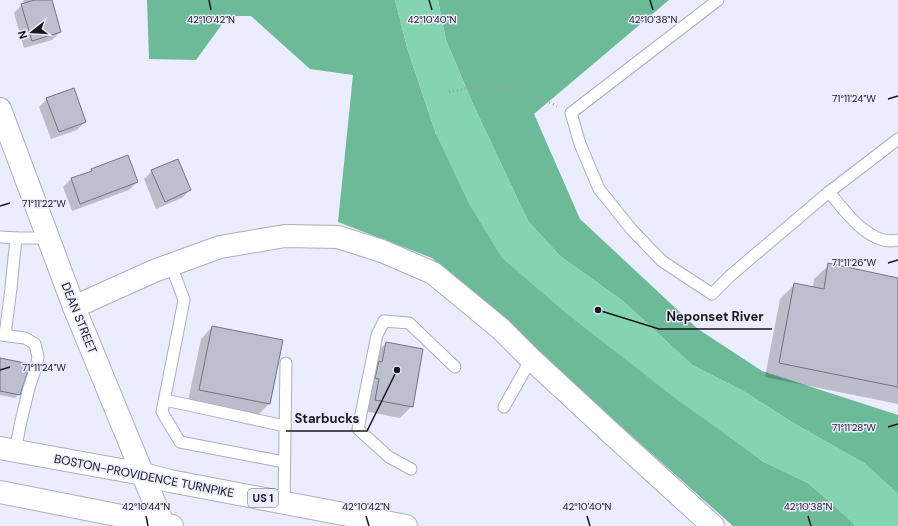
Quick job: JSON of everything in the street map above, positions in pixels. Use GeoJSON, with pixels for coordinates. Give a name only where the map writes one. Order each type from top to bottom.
{"type":"FeatureCollection","features":[{"type":"Feature","properties":{"kind":"main road","name":"DEAN STREET"},"geometry":{"type":"LineString","coordinates":[[0,109],[74,307],[143,474],[166,525]]}},
{"type":"Feature","properties":{"kind":"main road"},"geometry":{"type":"LineString","coordinates":[[74,307],[154,271],[220,248],[278,237],[338,237],[382,251],[432,273],[501,329],[531,359],[713,526]]}},
{"type":"Feature","properties":{"kind":"main road","name":"BOSTON-PROVIDENCE TURNPIKE"},"geometry":{"type":"LineString","coordinates":[[7,450],[143,474],[170,481],[406,526]]}},
{"type":"Feature","properties":{"kind":"main road"},"geometry":{"type":"LineString","coordinates":[[0,492],[166,525]]}},
{"type":"Feature","properties":{"kind":"lane"},"geometry":{"type":"LineString","coordinates":[[718,0],[572,113],[580,144],[599,189],[632,230],[662,261],[712,294],[731,275],[830,192],[898,139]]}},
{"type":"Feature","properties":{"kind":"lane"},"geometry":{"type":"LineString","coordinates":[[830,192],[862,229],[877,238],[892,242],[898,240]]}},
{"type":"Feature","properties":{"kind":"lane"},"geometry":{"type":"LineString","coordinates":[[0,236],[16,238],[49,238]]}},
{"type":"Feature","properties":{"kind":"lane"},"geometry":{"type":"LineString","coordinates":[[7,450],[21,421],[38,357],[35,344],[25,338],[2,335],[11,288],[16,238]]}},
{"type":"Feature","properties":{"kind":"lane"},"geometry":{"type":"LineString","coordinates":[[171,265],[184,300],[162,412],[180,442],[284,462]]}},
{"type":"Feature","properties":{"kind":"lane"},"geometry":{"type":"LineString","coordinates":[[411,468],[389,457],[358,429],[377,335],[384,321],[409,323],[455,367]]}},
{"type":"Feature","properties":{"kind":"lane"},"geometry":{"type":"LineString","coordinates":[[504,407],[531,359]]}},
{"type":"Feature","properties":{"kind":"lane"},"geometry":{"type":"LineString","coordinates":[[284,502],[286,363]]}},
{"type":"Feature","properties":{"kind":"lane"},"geometry":{"type":"LineString","coordinates":[[165,400],[285,426]]}},
{"type":"Feature","properties":{"kind":"path"},"geometry":{"type":"LineString","coordinates":[[449,92],[481,85],[522,90],[572,113]]}},
{"type":"Feature","properties":{"kind":"shaded area"},"geometry":{"type":"Polygon","coordinates":[[[147,0],[395,0],[408,51],[436,134],[762,461],[808,483],[855,526],[733,526],[432,258],[338,222],[353,75],[310,69],[251,16],[228,16],[196,60],[149,59],[147,0]]]}},
{"type":"Feature","properties":{"kind":"shaded area"},"geometry":{"type":"Polygon","coordinates":[[[395,0],[438,0],[446,40],[472,102],[528,221],[560,256],[623,301],[692,365],[745,392],[795,424],[864,463],[898,494],[898,526],[855,526],[808,483],[762,461],[671,395],[567,314],[502,258],[469,204],[436,134],[408,51],[395,0]]]}},
{"type":"Feature","properties":{"kind":"shaded area"},"geometry":{"type":"Polygon","coordinates":[[[438,0],[669,0],[534,114],[580,219],[698,329],[762,371],[898,415],[898,494],[864,463],[795,424],[745,392],[692,365],[623,301],[560,256],[528,221],[472,102],[446,40],[438,0]]]}},
{"type":"Feature","properties":{"kind":"building"},"geometry":{"type":"Polygon","coordinates":[[[35,0],[52,0],[61,32],[32,41],[21,4],[35,0]]]}},
{"type":"Feature","properties":{"kind":"building"},"geometry":{"type":"Polygon","coordinates":[[[74,88],[86,122],[59,132],[46,98],[74,88]]]}},
{"type":"Feature","properties":{"kind":"building"},"geometry":{"type":"Polygon","coordinates":[[[128,155],[138,182],[80,204],[71,178],[92,171],[91,169],[128,155]]]}},
{"type":"Feature","properties":{"kind":"building"},"geometry":{"type":"Polygon","coordinates":[[[178,159],[191,190],[165,202],[151,170],[178,159]]]}},
{"type":"Feature","properties":{"kind":"building"},"geometry":{"type":"Polygon","coordinates":[[[828,263],[898,278],[898,387],[779,363],[794,283],[824,289],[828,263]]]}},
{"type":"Feature","properties":{"kind":"building"},"geometry":{"type":"Polygon","coordinates":[[[212,326],[283,340],[270,404],[199,390],[212,326]]]}},
{"type":"Feature","properties":{"kind":"building"},"geometry":{"type":"Polygon","coordinates":[[[386,342],[423,349],[413,407],[375,400],[379,379],[375,378],[379,361],[382,362],[386,342]]]}},
{"type":"Feature","properties":{"kind":"building"},"geometry":{"type":"Polygon","coordinates":[[[0,358],[30,364],[20,395],[0,391],[0,358]]]}},
{"type":"Feature","properties":{"kind":"place","name":"Neponset River"},"geometry":{"type":"Point","coordinates":[598,310]}},
{"type":"Feature","properties":{"kind":"place","name":"Starbucks"},"geometry":{"type":"Point","coordinates":[397,370]}}]}
